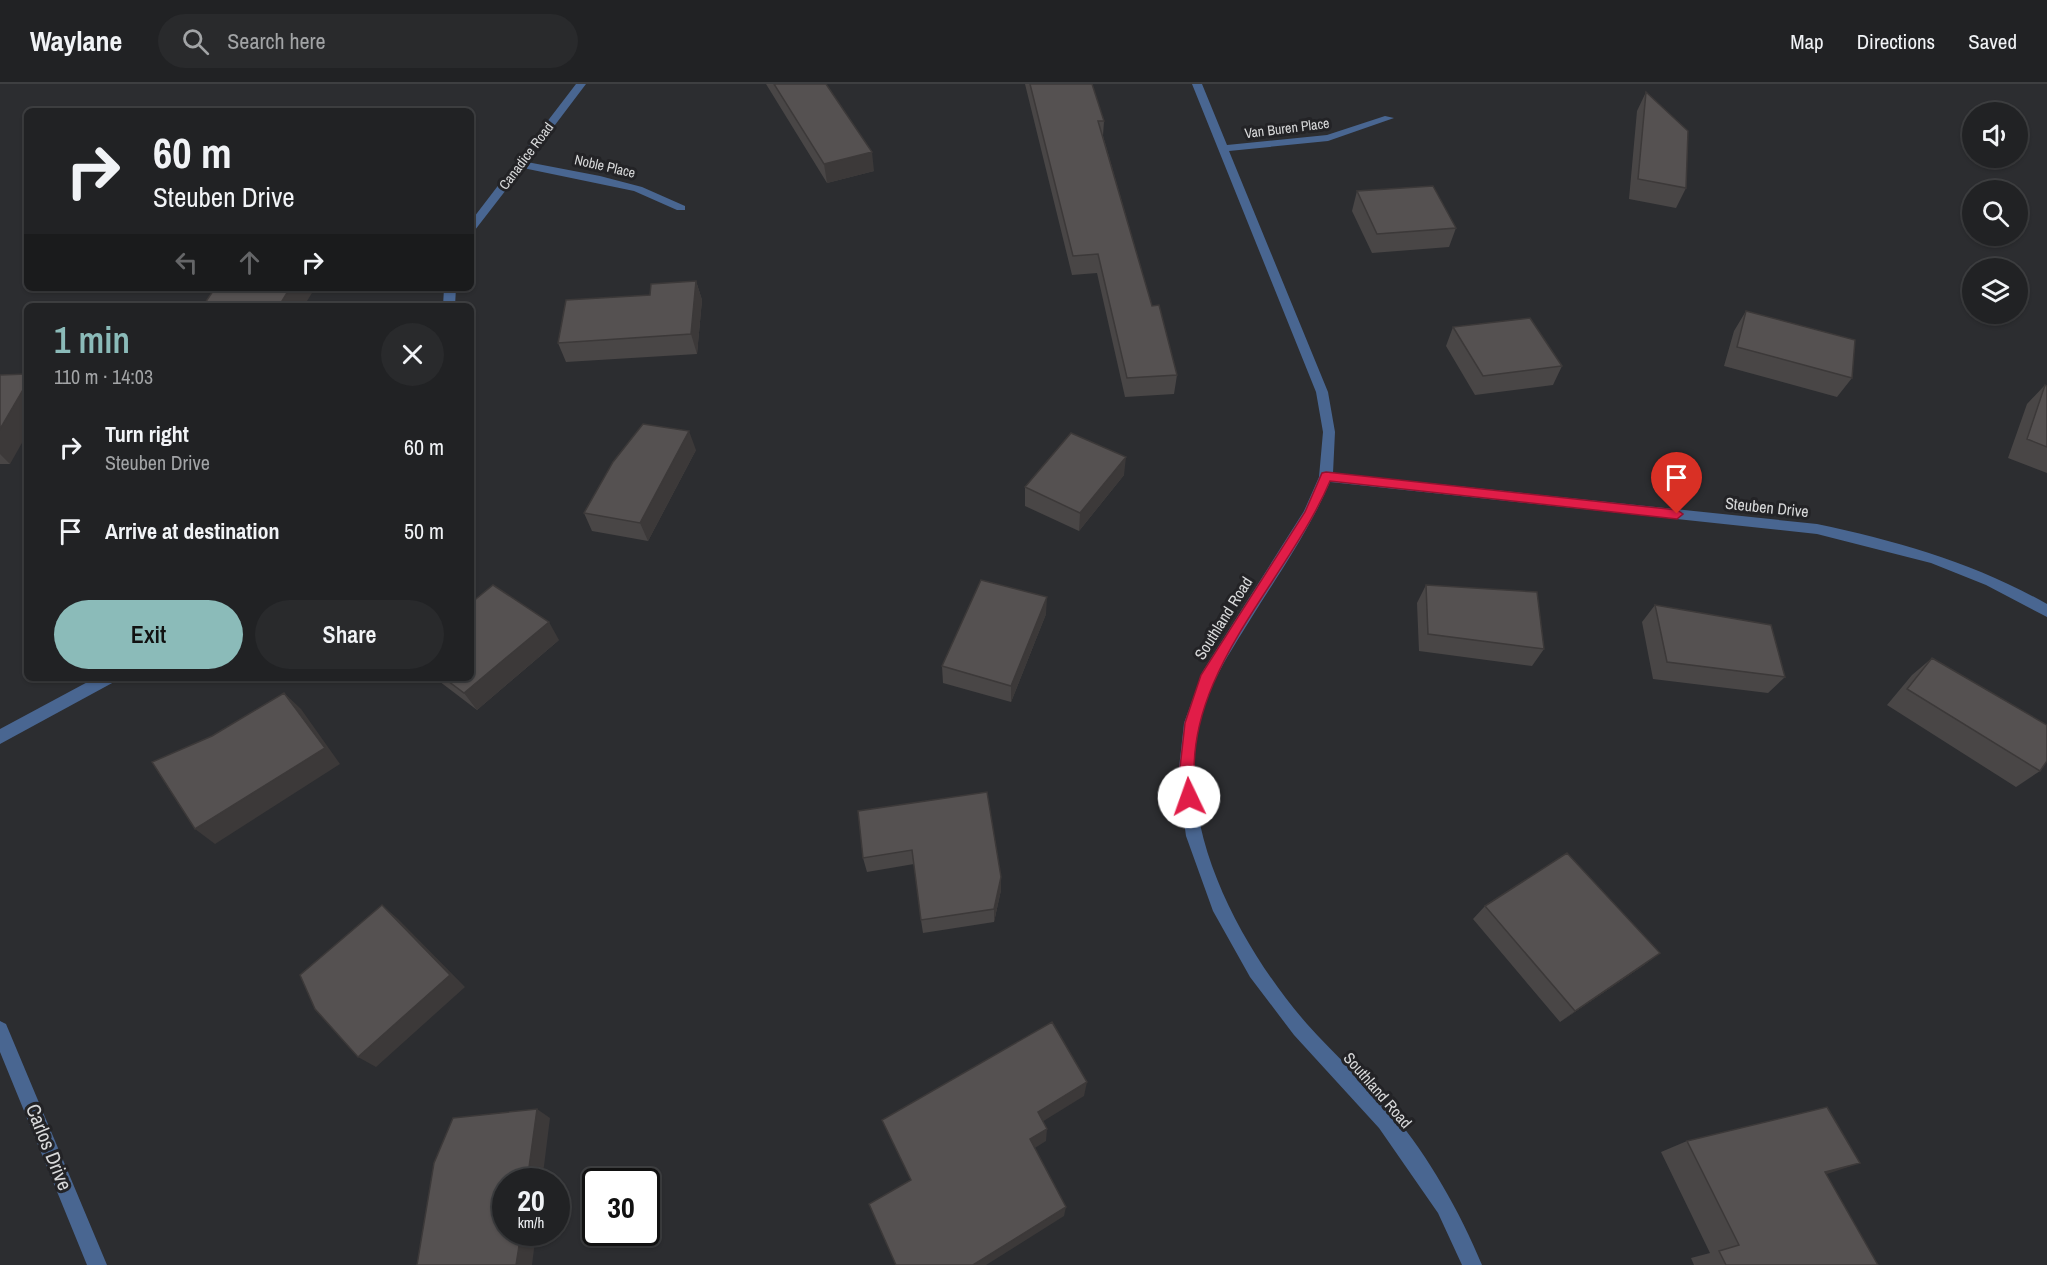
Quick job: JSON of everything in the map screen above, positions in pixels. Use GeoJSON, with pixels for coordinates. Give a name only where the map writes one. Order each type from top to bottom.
{"type":"FeatureCollection","features":[{"type":"Feature","properties":{"kind":"street","name":"Canadice Road"},"geometry":{"type":"LineString","coordinates":[[474,224],[581,84]]}},
{"type":"Feature","properties":{"kind":"street","name":"Southland Road"},"geometry":{"type":"LineString","coordinates":[[1197,84],[1322,392],[1329,432],[1326,477],[1310,513],[1208,675],[1192,723],[1186,777],[1194,836],[1219,904],[1256,971],[1300,1029],[1386,1121],[1445,1206],[1472,1265]]}},
{"type":"Feature","properties":{"kind":"street","name":"Van Buren Place"},"geometry":{"type":"LineString","coordinates":[[1222,148],[1328,138],[1389,118]]}},
{"type":"Feature","properties":{"kind":"street","name":"Noble Place"},"geometry":{"type":"LineString","coordinates":[[520,164],[600,179],[638,189],[681,208]]}},
{"type":"Feature","properties":{"kind":"street","name":"Steuben Drive"},"geometry":{"type":"LineString","coordinates":[[1326,477],[1817,529],[1897,545],[1945,561],[2010,588],[2047,611]]}},
{"type":"Feature","properties":{"kind":"street"},"geometry":{"type":"LineString","coordinates":[[0,737],[103,681]]}},
{"type":"Feature","properties":{"kind":"street","name":"Carlos Drive"},"geometry":{"type":"LineString","coordinates":[[0,1030],[97,1265]]}},
{"type":"Feature","properties":{"kind":"building"},"geometry":{"type":"Polygon","coordinates":[[[774,84],[826,84],[872,152],[824,164],[774,84]]]}},
{"type":"Feature","properties":{"kind":"building"},"geometry":{"type":"Polygon","coordinates":[[[1030,84],[1092,84],[1104,121],[1098,121],[1152,306],[1159,305],[1177,375],[1127,378],[1098,254],[1073,256],[1030,84]]]}},
{"type":"Feature","properties":{"kind":"building"},"geometry":{"type":"Polygon","coordinates":[[[1646,92],[1688,131],[1686,188],[1638,179],[1646,92]]]}},
{"type":"Feature","properties":{"kind":"building"},"geometry":{"type":"Polygon","coordinates":[[[1433,186],[1456,228],[1377,234],[1357,191],[1433,186]]]}},
{"type":"Feature","properties":{"kind":"building"},"geometry":{"type":"Polygon","coordinates":[[[696,281],[691,334],[558,343],[566,300],[650,295],[651,284],[696,281]]]}},
{"type":"Feature","properties":{"kind":"building"},"geometry":{"type":"Polygon","coordinates":[[[213,291],[288,291],[281,303],[205,303],[213,291]]]}},
{"type":"Feature","properties":{"kind":"building"},"geometry":{"type":"Polygon","coordinates":[[[1746,311],[1855,340],[1852,378],[1737,347],[1746,311]]]}},
{"type":"Feature","properties":{"kind":"building"},"geometry":{"type":"Polygon","coordinates":[[[1530,318],[1562,366],[1483,376],[1453,327],[1530,318]]]}},
{"type":"Feature","properties":{"kind":"building"},"geometry":{"type":"Polygon","coordinates":[[[24,374],[24,388],[0,429],[0,375],[24,374]]]}},
{"type":"Feature","properties":{"kind":"building"},"geometry":{"type":"Polygon","coordinates":[[[2045,385],[2047,386],[2047,447],[2027,439],[2045,385]]]}},
{"type":"Feature","properties":{"kind":"building"},"geometry":{"type":"Polygon","coordinates":[[[643,424],[689,431],[640,523],[584,513],[613,462],[643,424]]]}},
{"type":"Feature","properties":{"kind":"building"},"geometry":{"type":"Polygon","coordinates":[[[1071,433],[1126,457],[1080,513],[1025,487],[1071,433]]]}},
{"type":"Feature","properties":{"kind":"building"},"geometry":{"type":"Polygon","coordinates":[[[981,580],[1047,597],[1011,686],[942,666],[981,580]]]}},
{"type":"Feature","properties":{"kind":"building"},"geometry":{"type":"Polygon","coordinates":[[[493,585],[549,622],[464,693],[448,681],[474,681],[474,601],[493,585]]]}},
{"type":"Feature","properties":{"kind":"building"},"geometry":{"type":"Polygon","coordinates":[[[1426,585],[1537,592],[1544,649],[1428,634],[1426,585]]]}},
{"type":"Feature","properties":{"kind":"building"},"geometry":{"type":"Polygon","coordinates":[[[1655,605],[1771,625],[1785,677],[1667,662],[1655,605]]]}},
{"type":"Feature","properties":{"kind":"building"},"geometry":{"type":"Polygon","coordinates":[[[1932,658],[2047,725],[2047,761],[2040,771],[1907,689],[1932,658]]]}},
{"type":"Feature","properties":{"kind":"building"},"geometry":{"type":"Polygon","coordinates":[[[284,693],[325,748],[195,829],[152,762],[212,736],[284,693]]]}},
{"type":"Feature","properties":{"kind":"building"},"geometry":{"type":"Polygon","coordinates":[[[987,792],[1001,877],[994,909],[921,920],[912,850],[863,858],[858,811],[987,792]]]}},
{"type":"Feature","properties":{"kind":"building"},"geometry":{"type":"Polygon","coordinates":[[[1567,853],[1660,953],[1575,1011],[1485,906],[1567,853]]]}},
{"type":"Feature","properties":{"kind":"building"},"geometry":{"type":"Polygon","coordinates":[[[382,905],[450,975],[358,1057],[315,1009],[300,975],[382,905]]]}},
{"type":"Feature","properties":{"kind":"building"},"geometry":{"type":"Polygon","coordinates":[[[1052,1022],[1087,1082],[1038,1112],[1047,1129],[1030,1139],[1066,1207],[973,1265],[896,1265],[869,1204],[911,1180],[882,1120],[1052,1022]]]}},
{"type":"Feature","properties":{"kind":"building"},"geometry":{"type":"Polygon","coordinates":[[[1827,1107],[1860,1163],[1825,1172],[1878,1265],[1726,1265],[1719,1251],[1739,1245],[1687,1141],[1827,1107]]]}},
{"type":"Feature","properties":{"kind":"building"},"geometry":{"type":"Polygon","coordinates":[[[537,1109],[529,1168],[492,1168],[492,1246],[519,1246],[516,1265],[417,1265],[434,1163],[453,1118],[537,1109]]]}},
{"type":"Feature","properties":{"kind":"route"},"geometry":{"type":"LineString","coordinates":[[1189,797],[1186,777],[1192,723],[1208,675],[1310,513],[1326,477],[1677,514]]}}]}
